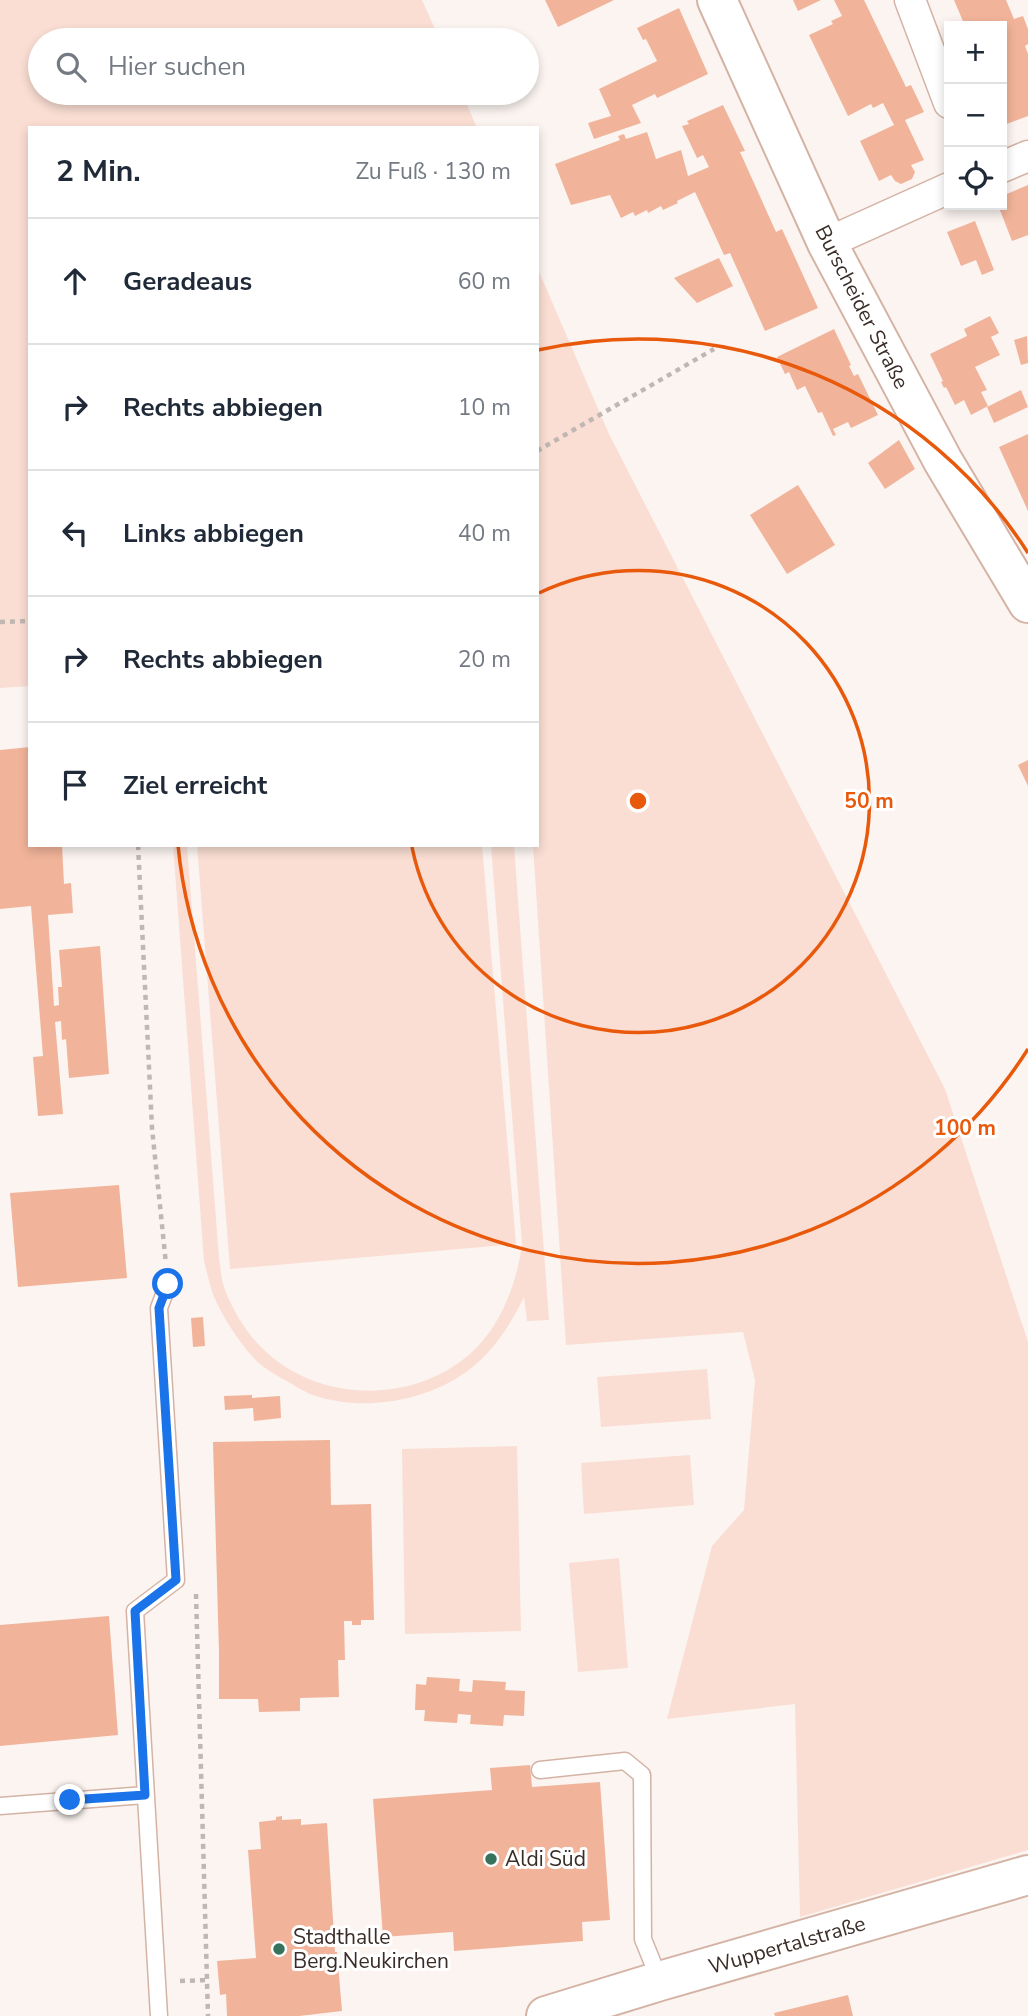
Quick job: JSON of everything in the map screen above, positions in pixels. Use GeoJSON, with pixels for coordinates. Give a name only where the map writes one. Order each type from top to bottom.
{"type":"FeatureCollection","features":[{"type":"Feature","properties":{"kind":"main road","name":"Burscheider Straße"},"geometry":{"type":"LineString","coordinates":[[717,0],[827,243],[943,461],[1028,603]]}},
{"type":"Feature","properties":{"kind":"main road","name":"Wuppertalstraße"},"geometry":{"type":"LineString","coordinates":[[546,2016],[1028,1875]]}},
{"type":"Feature","properties":{"kind":"street"},"geometry":{"type":"LineString","coordinates":[[910,0],[944,90]]}},
{"type":"Feature","properties":{"kind":"street"},"geometry":{"type":"LineString","coordinates":[[1007,165],[1028,156]]}},
{"type":"Feature","properties":{"kind":"street"},"geometry":{"type":"LineString","coordinates":[[827,243],[944,190]]}},
{"type":"Feature","properties":{"kind":"lane"},"geometry":{"type":"LineString","coordinates":[[159,2016],[135,1611],[176,1580],[159,1308],[168,1284]]}},
{"type":"Feature","properties":{"kind":"lane"},"geometry":{"type":"LineString","coordinates":[[540,1770],[625,1761],[642,1775],[643,1939],[660,1981]]}},
{"type":"Feature","properties":{"kind":"lane"},"geometry":{"type":"LineString","coordinates":[[0,1806],[145,1795]]}},
{"type":"Feature","properties":{"kind":"path"},"geometry":{"type":"LineString","coordinates":[[539,450],[714,349]]}},
{"type":"Feature","properties":{"kind":"path"},"geometry":{"type":"LineString","coordinates":[[0,622],[28,621]]}},
{"type":"Feature","properties":{"kind":"shaded area"},"geometry":{"type":"Polygon","coordinates":[[[0,0],[422,0],[435,28],[28,28],[28,105],[467,105],[476,126],[28,126],[28,686],[0,688],[0,0]]]}},
{"type":"Feature","properties":{"kind":"shaded area"},"geometry":{"type":"Polygon","coordinates":[[[539,272],[609,434],[945,1089],[1028,1342],[1028,1850],[800,1917],[795,1704],[667,1719],[712,1546],[744,1510],[755,1380],[743,1332],[566,1345],[533,847],[539,847],[539,272]]]}},
{"type":"Feature","properties":{"kind":"shaded area"},"geometry":{"type":"Polygon","coordinates":[[[173,847],[187,847],[219,1258],[225,1290],[251,1335],[284,1366],[310,1379],[365,1391],[394,1389],[422,1382],[448,1370],[482,1342],[499,1317],[512,1289],[522,1244],[491,847],[514,847],[549,1320],[527,1321],[524,1297],[512,1320],[488,1353],[468,1371],[441,1387],[406,1399],[387,1402],[349,1403],[331,1400],[299,1388],[254,1359],[218,1305],[204,1261],[173,847]]]}},
{"type":"Feature","properties":{"kind":"shaded area"},"geometry":{"type":"Polygon","coordinates":[[[197,847],[482,847],[516,1244],[230,1269],[197,847]]]}},
{"type":"Feature","properties":{"kind":"shaded area"},"geometry":{"type":"Polygon","coordinates":[[[707,1369],[711,1419],[601,1427],[597,1377],[707,1369]]]}},
{"type":"Feature","properties":{"kind":"shaded area"},"geometry":{"type":"Polygon","coordinates":[[[517,1446],[521,1631],[405,1634],[402,1449],[517,1446]]]}},
{"type":"Feature","properties":{"kind":"shaded area"},"geometry":{"type":"Polygon","coordinates":[[[690,1455],[694,1505],[584,1514],[581,1463],[690,1455]]]}},
{"type":"Feature","properties":{"kind":"shaded area"},"geometry":{"type":"Polygon","coordinates":[[[619,1558],[628,1668],[578,1672],[569,1563],[619,1558]]]}},
{"type":"Feature","properties":{"kind":"building"},"geometry":{"type":"Polygon","coordinates":[[[545,0],[614,0],[558,27],[545,0]]]}},
{"type":"Feature","properties":{"kind":"building"},"geometry":{"type":"Polygon","coordinates":[[[793,0],[821,0],[798,11],[793,0]]]}},
{"type":"Feature","properties":{"kind":"building"},"geometry":{"type":"Polygon","coordinates":[[[834,0],[864,0],[906,87],[911,85],[924,112],[905,120],[924,160],[911,165],[915,172],[912,179],[901,184],[891,175],[879,181],[860,141],[894,125],[883,103],[873,108],[871,104],[848,116],[809,35],[833,24],[831,21],[842,16],[834,0]]]}},
{"type":"Feature","properties":{"kind":"building"},"geometry":{"type":"Polygon","coordinates":[[[954,0],[1006,0],[1014,19],[1023,16],[1028,29],[1028,44],[1025,46],[1028,54],[1028,116],[1007,124],[1007,21],[963,21],[954,0]]]}},
{"type":"Feature","properties":{"kind":"building"},"geometry":{"type":"Polygon","coordinates":[[[679,8],[708,74],[657,98],[655,94],[632,105],[641,123],[594,139],[588,123],[611,116],[599,89],[657,61],[637,28],[679,8]]]}},
{"type":"Feature","properties":{"kind":"building"},"geometry":{"type":"Polygon","coordinates":[[[723,105],[745,151],[740,152],[776,232],[782,229],[818,308],[765,331],[730,253],[724,255],[695,192],[663,210],[661,206],[648,213],[647,210],[635,216],[633,212],[621,218],[610,195],[571,205],[555,164],[620,140],[618,136],[624,134],[626,139],[647,132],[656,159],[681,150],[688,176],[709,167],[703,155],[697,158],[682,126],[689,124],[687,121],[723,105]]]}},
{"type":"Feature","properties":{"kind":"building"},"geometry":{"type":"Polygon","coordinates":[[[1028,185],[1028,235],[1012,241],[1000,210],[1007,210],[1007,194],[1028,185]]]}},
{"type":"Feature","properties":{"kind":"building"},"geometry":{"type":"Polygon","coordinates":[[[975,221],[994,270],[982,275],[976,260],[961,266],[947,232],[975,221]]]}},
{"type":"Feature","properties":{"kind":"building"},"geometry":{"type":"Polygon","coordinates":[[[719,258],[733,286],[697,303],[674,278],[719,258]]]}},
{"type":"Feature","properties":{"kind":"building"},"geometry":{"type":"Polygon","coordinates":[[[990,316],[999,333],[991,337],[1000,355],[975,367],[987,390],[981,392],[988,406],[971,415],[964,400],[955,405],[941,382],[943,381],[930,354],[967,336],[964,329],[990,316]]]}},
{"type":"Feature","properties":{"kind":"building"},"geometry":{"type":"Polygon","coordinates":[[[834,329],[854,376],[858,374],[878,415],[851,428],[848,422],[833,429],[836,435],[833,436],[822,412],[818,413],[805,386],[797,390],[789,372],[785,374],[777,357],[834,329]]]}},
{"type":"Feature","properties":{"kind":"building"},"geometry":{"type":"Polygon","coordinates":[[[1027,336],[1028,363],[1021,365],[1014,340],[1027,336]]]}},
{"type":"Feature","properties":{"kind":"building"},"geometry":{"type":"Polygon","coordinates":[[[1021,390],[1028,407],[994,423],[987,407],[1021,390]]]}},
{"type":"Feature","properties":{"kind":"building"},"geometry":{"type":"Polygon","coordinates":[[[1028,434],[1028,511],[999,447],[1028,434]]]}},
{"type":"Feature","properties":{"kind":"building"},"geometry":{"type":"Polygon","coordinates":[[[899,440],[915,469],[885,489],[868,463],[899,440]]]}},
{"type":"Feature","properties":{"kind":"building"},"geometry":{"type":"Polygon","coordinates":[[[798,485],[835,545],[787,574],[750,515],[798,485]]]}},
{"type":"Feature","properties":{"kind":"building"},"geometry":{"type":"Polygon","coordinates":[[[28,747],[28,847],[62,847],[64,884],[71,883],[73,913],[48,915],[54,1006],[59,1005],[58,987],[62,987],[59,950],[100,946],[109,1074],[69,1078],[66,1039],[62,1040],[61,1021],[55,1022],[63,1114],[38,1116],[33,1057],[43,1056],[31,906],[0,909],[0,750],[28,747]]]}},
{"type":"Feature","properties":{"kind":"building"},"geometry":{"type":"Polygon","coordinates":[[[1028,760],[1028,786],[1018,765],[1028,760]]]}},
{"type":"Feature","properties":{"kind":"building"},"geometry":{"type":"Polygon","coordinates":[[[119,1185],[127,1278],[18,1287],[10,1193],[119,1185]]]}},
{"type":"Feature","properties":{"kind":"building"},"geometry":{"type":"Polygon","coordinates":[[[203,1317],[205,1346],[193,1347],[191,1318],[203,1317]]]}},
{"type":"Feature","properties":{"kind":"building"},"geometry":{"type":"Polygon","coordinates":[[[252,1395],[252,1398],[280,1396],[281,1418],[254,1421],[253,1408],[225,1410],[224,1396],[252,1395]]]}},
{"type":"Feature","properties":{"kind":"building"},"geometry":{"type":"Polygon","coordinates":[[[330,1440],[331,1505],[371,1504],[374,1620],[361,1620],[361,1625],[344,1621],[345,1660],[338,1660],[339,1697],[300,1698],[300,1711],[259,1712],[258,1699],[219,1699],[213,1442],[330,1440]]]}},
{"type":"Feature","properties":{"kind":"building"},"geometry":{"type":"Polygon","coordinates":[[[109,1616],[118,1735],[0,1746],[0,1625],[109,1616]]]}},
{"type":"Feature","properties":{"kind":"building"},"geometry":{"type":"Polygon","coordinates":[[[427,1677],[460,1679],[459,1691],[472,1692],[473,1680],[506,1682],[505,1690],[525,1691],[524,1716],[504,1715],[503,1726],[470,1724],[471,1715],[458,1714],[457,1723],[424,1721],[425,1710],[415,1710],[416,1684],[426,1685],[427,1677]]]}},
{"type":"Feature","properties":{"kind":"building","name":"Aldi Süd"},"geometry":{"type":"Polygon","coordinates":[[[530,1765],[532,1787],[600,1782],[610,1920],[582,1922],[583,1941],[454,1951],[453,1932],[383,1937],[373,1799],[492,1790],[490,1768],[530,1765]]]}},
{"type":"Feature","properties":{"kind":"building"},"geometry":{"type":"Polygon","coordinates":[[[282,1816],[282,1820],[301,1819],[301,1825],[327,1823],[335,1952],[342,2011],[299,2016],[227,2016],[226,1994],[220,1995],[217,1961],[256,1958],[248,1850],[261,1849],[259,1822],[276,1820],[276,1817],[282,1816]]]}},
{"type":"Feature","properties":{"kind":"building"},"geometry":{"type":"Polygon","coordinates":[[[848,1995],[853,2016],[775,2016],[774,2013],[848,1995]]]}},
{"type":"Feature","properties":{"kind":"place","name":"Aldi Süd"},"geometry":{"type":"Point","coordinates":[491,1859]}},
{"type":"Feature","properties":{"kind":"place","name":"Stadthalle Berg.Neukirchen"},"geometry":{"type":"Point","coordinates":[279,1949]}},
{"type":"Feature","properties":{"kind":"route"},"geometry":{"type":"LineString","coordinates":[[70,1800],[145,1795],[135,1611],[176,1580],[159,1308],[168,1284]]}}]}
